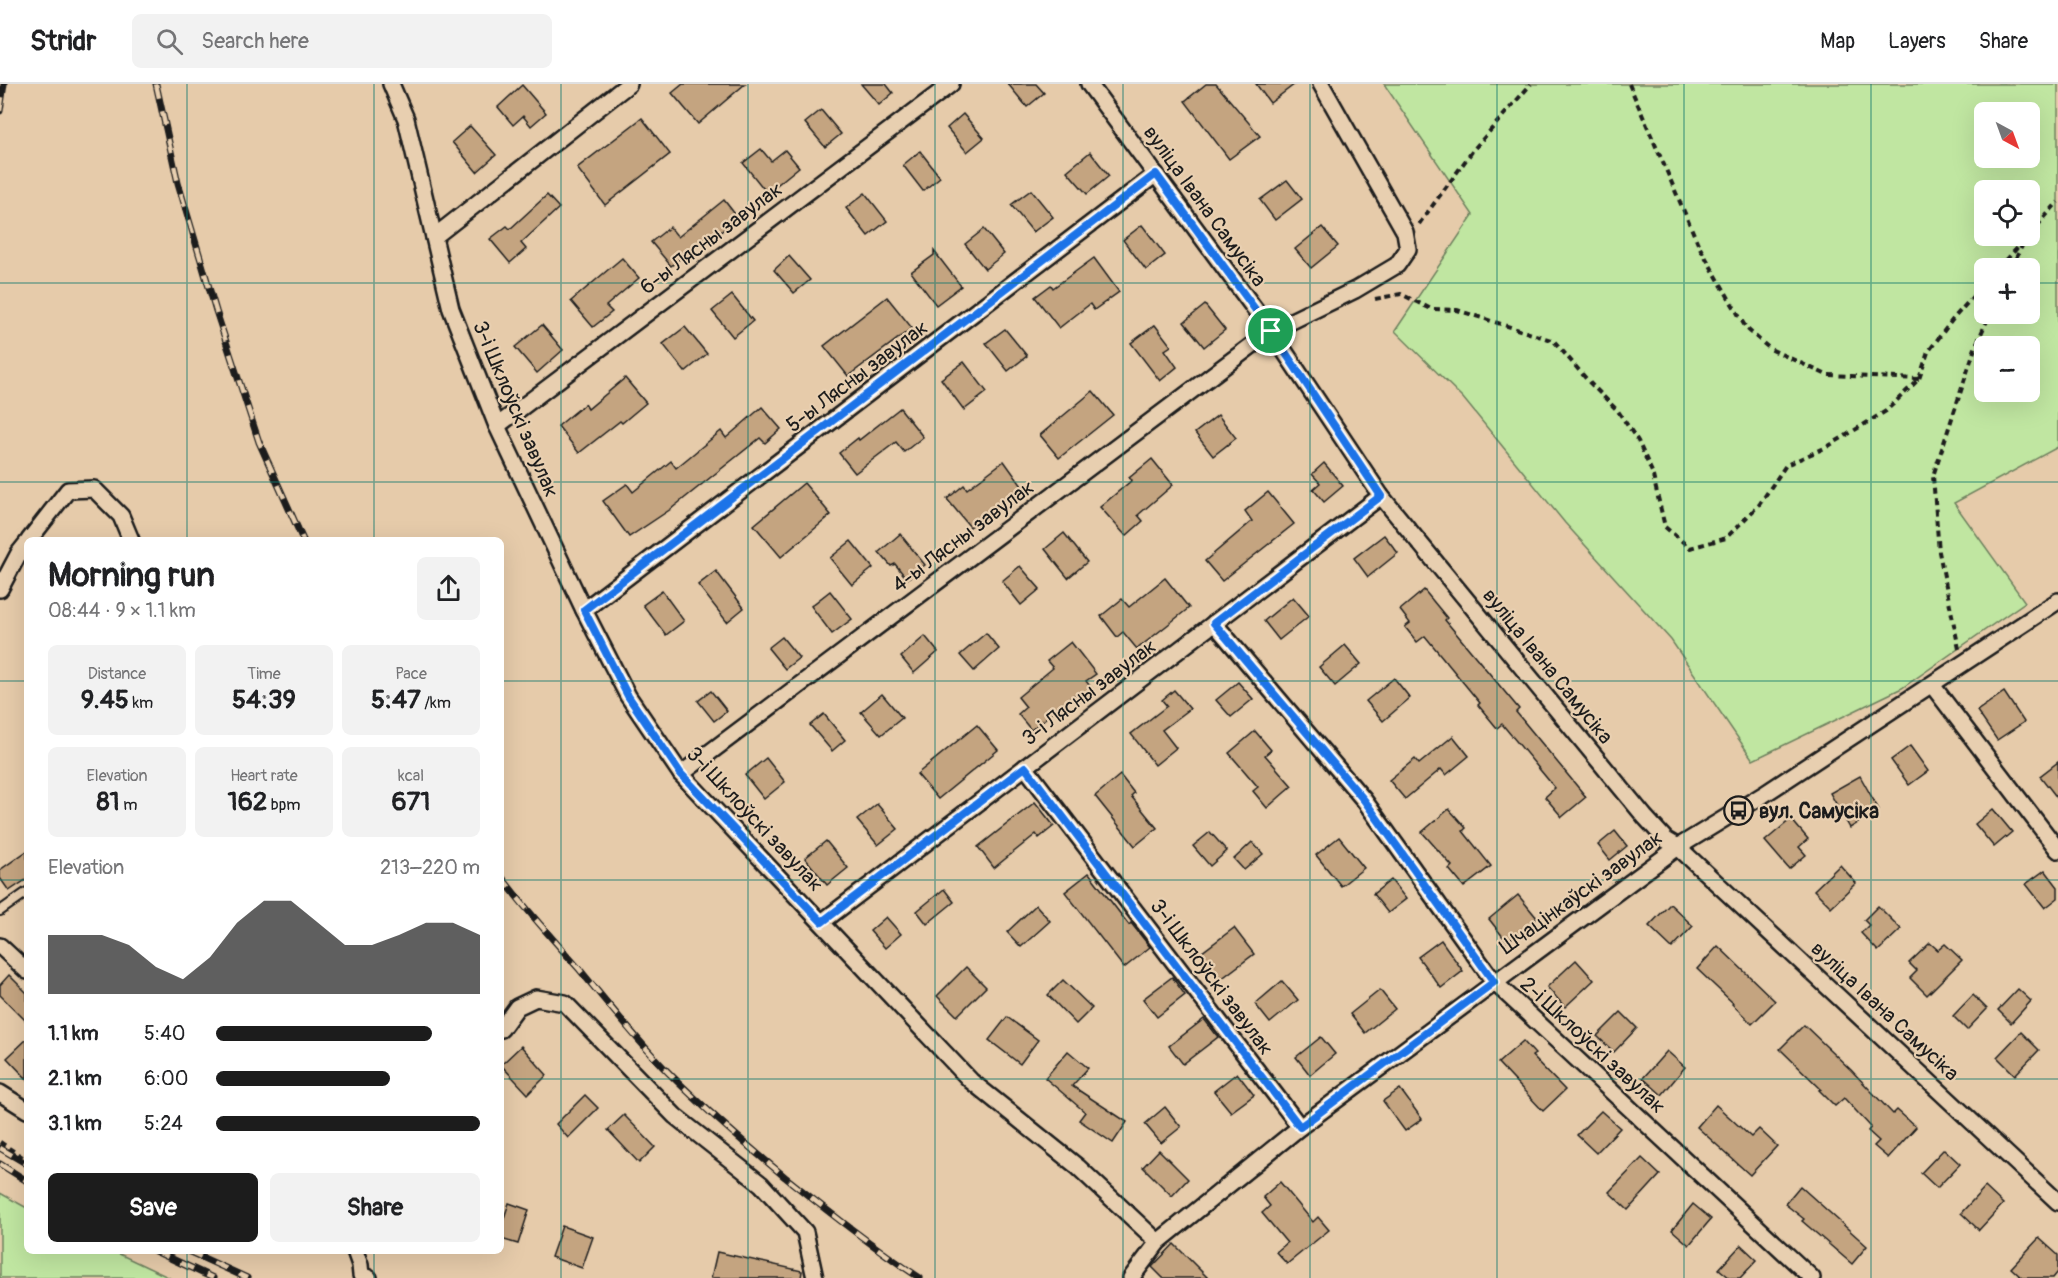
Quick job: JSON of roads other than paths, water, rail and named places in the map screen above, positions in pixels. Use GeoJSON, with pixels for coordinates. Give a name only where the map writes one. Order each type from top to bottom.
{"type":"FeatureCollection","features":[{"type":"Feature","properties":{"kind":"street","name":"3-і Шклоўскі завулак"},"geometry":{"type":"LineString","coordinates":[[391,84],[406,118],[451,309],[497,426],[584,610],[628,696],[681,774],[971,1081],[1078,1167],[1158,1242]]}},
{"type":"Feature","properties":{"kind":"street"},"geometry":{"type":"LineString","coordinates":[[434,237],[629,84]]}},
{"type":"Feature","properties":{"kind":"street","name":"6-ы Лясны завулак"},"geometry":{"type":"LineString","coordinates":[[497,426],[951,84]]}},
{"type":"Feature","properties":{"kind":"street","name":"вуліца Івана Самусіка"},"geometry":{"type":"LineString","coordinates":[[1089,84],[1271,331],[1381,496],[1645,818],[1666,840],[1678,847],[2058,1202]]}},
{"type":"Feature","properties":{"kind":"street","name":"4-ы Лясны завулак"},"geometry":{"type":"LineString","coordinates":[[681,774],[1271,331],[1355,290],[1397,265],[1408,249],[1405,232],[1321,84]]}},
{"type":"Feature","properties":{"kind":"street","name":"5-ы Лясны завулак"},"geometry":{"type":"LineString","coordinates":[[584,610],[1156,174]]}},
{"type":"Feature","properties":{"kind":"street"},"geometry":{"type":"LineString","coordinates":[[32,537],[68,490],[94,489],[121,516],[130,537]]}},
{"type":"Feature","properties":{"kind":"street","name":"3-і Лясны завулак"},"geometry":{"type":"LineString","coordinates":[[822,922],[1381,496]]}},
{"type":"Feature","properties":{"kind":"street"},"geometry":{"type":"LineString","coordinates":[[0,589],[24,547]]}},
{"type":"Feature","properties":{"kind":"street","name":"Шчацінкаўскі завулак"},"geometry":{"type":"LineString","coordinates":[[1131,1278],[1158,1242],[1300,1127],[1678,847],[1738,811],[2058,601]]}},
{"type":"Feature","properties":{"kind":"street","name":"2-і Шклоўскі завулак"},"geometry":{"type":"LineString","coordinates":[[1214,623],[1364,800],[1494,982],[1812,1278]]}},
{"type":"Feature","properties":{"kind":"street"},"geometry":{"type":"LineString","coordinates":[[1932,685],[2056,843]]}},
{"type":"Feature","properties":{"kind":"street","name":"3-і Шклоўскі завулак"},"geometry":{"type":"LineString","coordinates":[[1025,767],[1300,1127]]}},
{"type":"Feature","properties":{"kind":"street"},"geometry":{"type":"LineString","coordinates":[[0,946],[24,968]]}},
{"type":"Feature","properties":{"kind":"street"},"geometry":{"type":"LineString","coordinates":[[504,1025],[517,1007],[536,998],[565,1002],[675,1116],[761,1184],[805,1232],[815,1278]]}},
{"type":"Feature","properties":{"kind":"street"},"geometry":{"type":"LineString","coordinates":[[0,1093],[24,1108]]}},
{"type":"Feature","properties":{"kind":"street"},"geometry":{"type":"LineString","coordinates":[[356,1254],[361,1275],[369,1278]]}},
{"type":"Feature","properties":{"kind":"lane"},"geometry":{"type":"LineString","coordinates":[[0,911],[24,894]]}},
{"type":"Feature","properties":{"kind":"railway"},"geometry":{"type":"LineString","coordinates":[[0,111],[4,84]]}},
{"type":"Feature","properties":{"kind":"railway"},"geometry":{"type":"LineString","coordinates":[[156,84],[178,183],[216,311],[259,442],[302,537]]}},
{"type":"Feature","properties":{"kind":"railway"},"geometry":{"type":"LineString","coordinates":[[504,880],[631,1031],[692,1096],[785,1177],[868,1242],[920,1278]]}},
{"type":"Feature","properties":{"kind":"railway"},"geometry":{"type":"LineString","coordinates":[[0,1148],[24,1162]]}},
{"type":"Feature","properties":{"kind":"railway"},"geometry":{"type":"LineString","coordinates":[[0,1164],[24,1179]]}},
{"type":"Feature","properties":{"kind":"railway"},"geometry":{"type":"LineString","coordinates":[[161,1254],[213,1278]]}},
{"type":"Feature","properties":{"kind":"railway"},"geometry":{"type":"LineString","coordinates":[[195,1254],[247,1278]]}},
{"type":"Feature","properties":{"kind":"place","name":"вул. Самусіка"},"geometry":{"type":"Point","coordinates":[1738,811]}}]}
